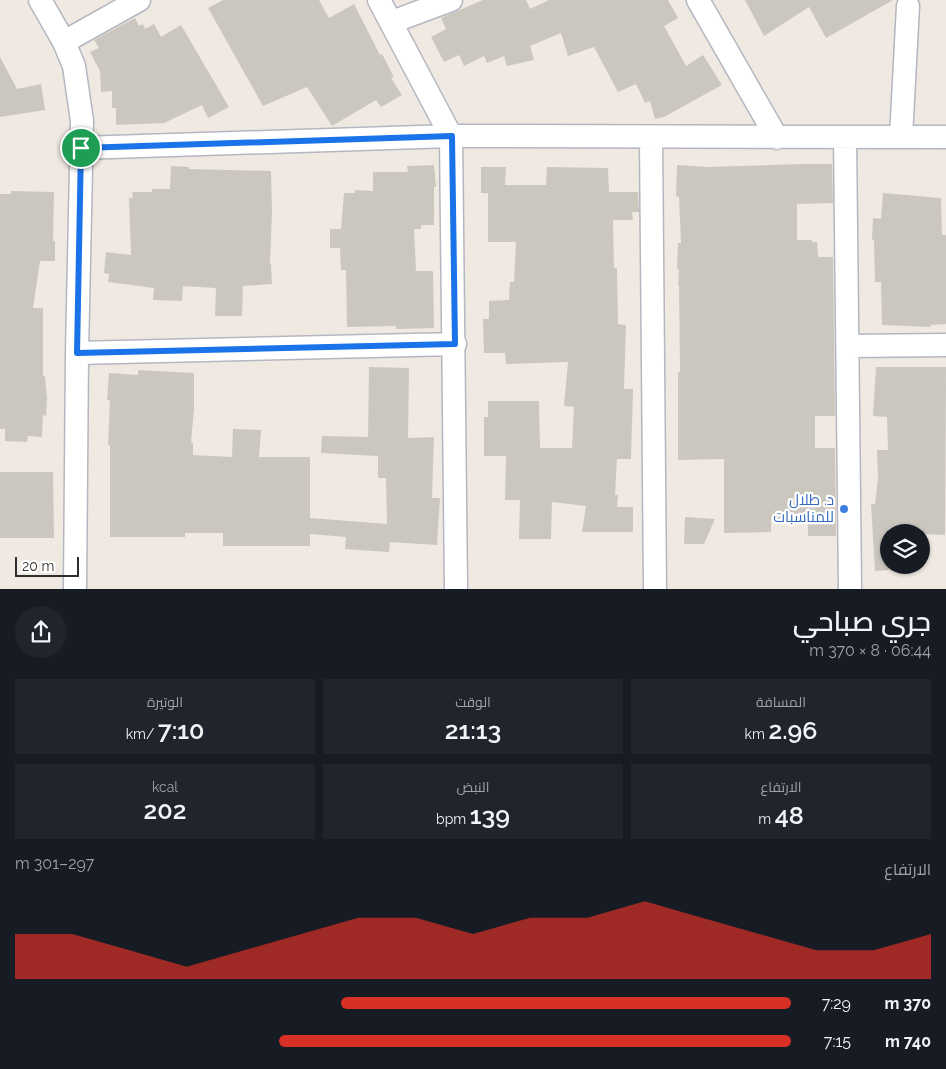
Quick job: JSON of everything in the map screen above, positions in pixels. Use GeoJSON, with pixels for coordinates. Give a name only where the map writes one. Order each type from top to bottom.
{"type":"FeatureCollection","features":[{"type":"Feature","properties":{"kind":"street"},"geometry":{"type":"LineString","coordinates":[[40,0],[64,42],[74,66],[82,121],[77,353],[75,589]]}},
{"type":"Feature","properties":{"kind":"street"},"geometry":{"type":"LineString","coordinates":[[64,42],[139,0]]}},
{"type":"Feature","properties":{"kind":"street"},"geometry":{"type":"LineString","coordinates":[[379,0],[452,136],[456,589]]}},
{"type":"Feature","properties":{"kind":"street"},"geometry":{"type":"LineString","coordinates":[[392,22],[451,0]]}},
{"type":"Feature","properties":{"kind":"street"},"geometry":{"type":"LineString","coordinates":[[698,0],[777,138]]}},
{"type":"Feature","properties":{"kind":"street"},"geometry":{"type":"LineString","coordinates":[[901,137],[910,2]]}},
{"type":"Feature","properties":{"kind":"street"},"geometry":{"type":"LineString","coordinates":[[81,148],[452,136],[651,138],[946,137]]}},
{"type":"Feature","properties":{"kind":"street"},"geometry":{"type":"LineString","coordinates":[[845,137],[850,589]]}},
{"type":"Feature","properties":{"kind":"street"},"geometry":{"type":"LineString","coordinates":[[651,138],[655,589]]}},
{"type":"Feature","properties":{"kind":"street"},"geometry":{"type":"LineString","coordinates":[[77,353],[455,344]]}},
{"type":"Feature","properties":{"kind":"street"},"geometry":{"type":"LineString","coordinates":[[848,346],[946,345]]}},
{"type":"Feature","properties":{"kind":"building"},"geometry":{"type":"Polygon","coordinates":[[[223,0],[319,0],[329,18],[354,4],[380,55],[382,54],[394,77],[391,78],[402,95],[381,107],[376,100],[332,126],[307,87],[263,106],[208,8],[223,0]]]}},
{"type":"Feature","properties":{"kind":"building"},"geometry":{"type":"Polygon","coordinates":[[[483,0],[526,0],[530,9],[549,0],[668,0],[678,18],[664,26],[686,66],[703,55],[722,85],[664,117],[655,119],[650,101],[645,103],[636,84],[618,92],[594,47],[568,56],[561,33],[530,46],[534,60],[507,66],[504,56],[487,63],[484,56],[464,66],[459,55],[444,62],[431,37],[446,29],[441,18],[483,0]]]}},
{"type":"Feature","properties":{"kind":"building"},"geometry":{"type":"Polygon","coordinates":[[[745,0],[893,0],[826,38],[809,7],[764,36],[745,0]]]}},
{"type":"Feature","properties":{"kind":"building"},"geometry":{"type":"Polygon","coordinates":[[[135,18],[139,26],[143,24],[145,29],[154,24],[161,37],[181,25],[229,107],[208,118],[202,105],[164,123],[116,125],[116,108],[112,108],[112,91],[101,92],[100,71],[90,52],[99,48],[94,40],[135,18]]]}},
{"type":"Feature","properties":{"kind":"building"},"geometry":{"type":"Polygon","coordinates":[[[0,57],[17,89],[41,84],[45,110],[0,117],[0,57]]]}},
{"type":"Feature","properties":{"kind":"building"},"geometry":{"type":"Polygon","coordinates":[[[832,164],[833,203],[797,204],[797,240],[817,242],[818,257],[833,257],[835,416],[815,416],[815,448],[835,448],[836,536],[808,536],[808,520],[771,520],[771,532],[724,533],[724,459],[678,460],[678,372],[680,372],[679,269],[677,269],[678,243],[681,243],[679,197],[676,196],[677,165],[708,167],[832,164]]]}},
{"type":"Feature","properties":{"kind":"building"},"geometry":{"type":"Polygon","coordinates":[[[434,165],[436,187],[434,187],[434,225],[421,225],[421,229],[414,229],[416,271],[433,271],[434,328],[396,329],[396,326],[347,327],[346,270],[341,270],[340,248],[330,248],[330,229],[341,229],[344,193],[355,193],[355,190],[373,191],[373,172],[408,172],[407,166],[434,165]]]}},
{"type":"Feature","properties":{"kind":"building"},"geometry":{"type":"Polygon","coordinates":[[[171,166],[189,167],[189,169],[271,171],[270,264],[272,284],[243,286],[242,316],[215,316],[216,288],[183,286],[182,301],[153,300],[154,288],[108,282],[109,274],[104,273],[106,252],[131,255],[129,198],[133,198],[132,192],[152,192],[152,189],[170,189],[171,166]]]}},
{"type":"Feature","properties":{"kind":"building"},"geometry":{"type":"Polygon","coordinates":[[[481,167],[506,167],[505,185],[546,185],[547,167],[608,168],[609,192],[638,192],[639,212],[632,212],[633,220],[613,220],[614,268],[617,268],[618,324],[626,325],[624,389],[633,389],[631,459],[617,459],[615,495],[618,495],[617,507],[633,507],[633,532],[582,532],[586,506],[552,502],[551,539],[519,539],[520,500],[505,500],[506,456],[484,456],[484,417],[488,417],[488,401],[539,401],[540,448],[572,448],[574,407],[564,406],[568,362],[506,364],[505,353],[484,353],[483,319],[489,319],[489,301],[509,300],[510,282],[514,282],[516,242],[488,242],[488,193],[481,193],[481,167]]]}},
{"type":"Feature","properties":{"kind":"building"},"geometry":{"type":"Polygon","coordinates":[[[11,191],[54,192],[53,241],[55,241],[55,261],[40,261],[33,308],[43,308],[43,376],[45,376],[47,399],[46,416],[43,415],[42,437],[28,436],[27,442],[5,441],[5,429],[0,429],[0,194],[11,194],[11,191]]]}},
{"type":"Feature","properties":{"kind":"building"},"geometry":{"type":"Polygon","coordinates":[[[883,193],[941,198],[942,235],[946,235],[946,324],[930,325],[931,327],[882,325],[881,282],[875,282],[874,240],[872,240],[873,218],[881,219],[883,193]]]}},
{"type":"Feature","properties":{"kind":"building"},"geometry":{"type":"Polygon","coordinates":[[[369,367],[409,368],[408,438],[434,437],[432,498],[440,498],[437,545],[390,542],[389,552],[345,549],[346,537],[310,534],[310,546],[223,546],[223,533],[185,533],[185,537],[110,537],[110,445],[108,445],[110,400],[107,400],[109,373],[138,375],[138,370],[194,373],[194,409],[191,443],[193,443],[193,455],[232,457],[233,429],[261,430],[259,457],[310,457],[310,518],[387,524],[386,478],[378,478],[378,456],[321,453],[322,436],[368,437],[369,367]]]}},
{"type":"Feature","properties":{"kind":"building"},"geometry":{"type":"Polygon","coordinates":[[[876,367],[946,367],[945,535],[930,534],[930,524],[880,524],[880,571],[875,571],[871,504],[875,504],[878,479],[877,450],[888,450],[887,417],[873,416],[876,367]]]}},
{"type":"Feature","properties":{"kind":"building"},"geometry":{"type":"Polygon","coordinates":[[[0,472],[53,472],[54,538],[0,538],[0,472]]]}},
{"type":"Feature","properties":{"kind":"building"},"geometry":{"type":"Polygon","coordinates":[[[685,517],[715,519],[704,544],[684,544],[685,517]]]}},
{"type":"Feature","properties":{"kind":"place","name":"د. طلال للمناسبات"},"geometry":{"type":"Point","coordinates":[844,509]}},
{"type":"Feature","properties":{"kind":"route"},"geometry":{"type":"LineString","coordinates":[[452,136],[455,344],[77,353],[81,148],[452,136]]}}]}
